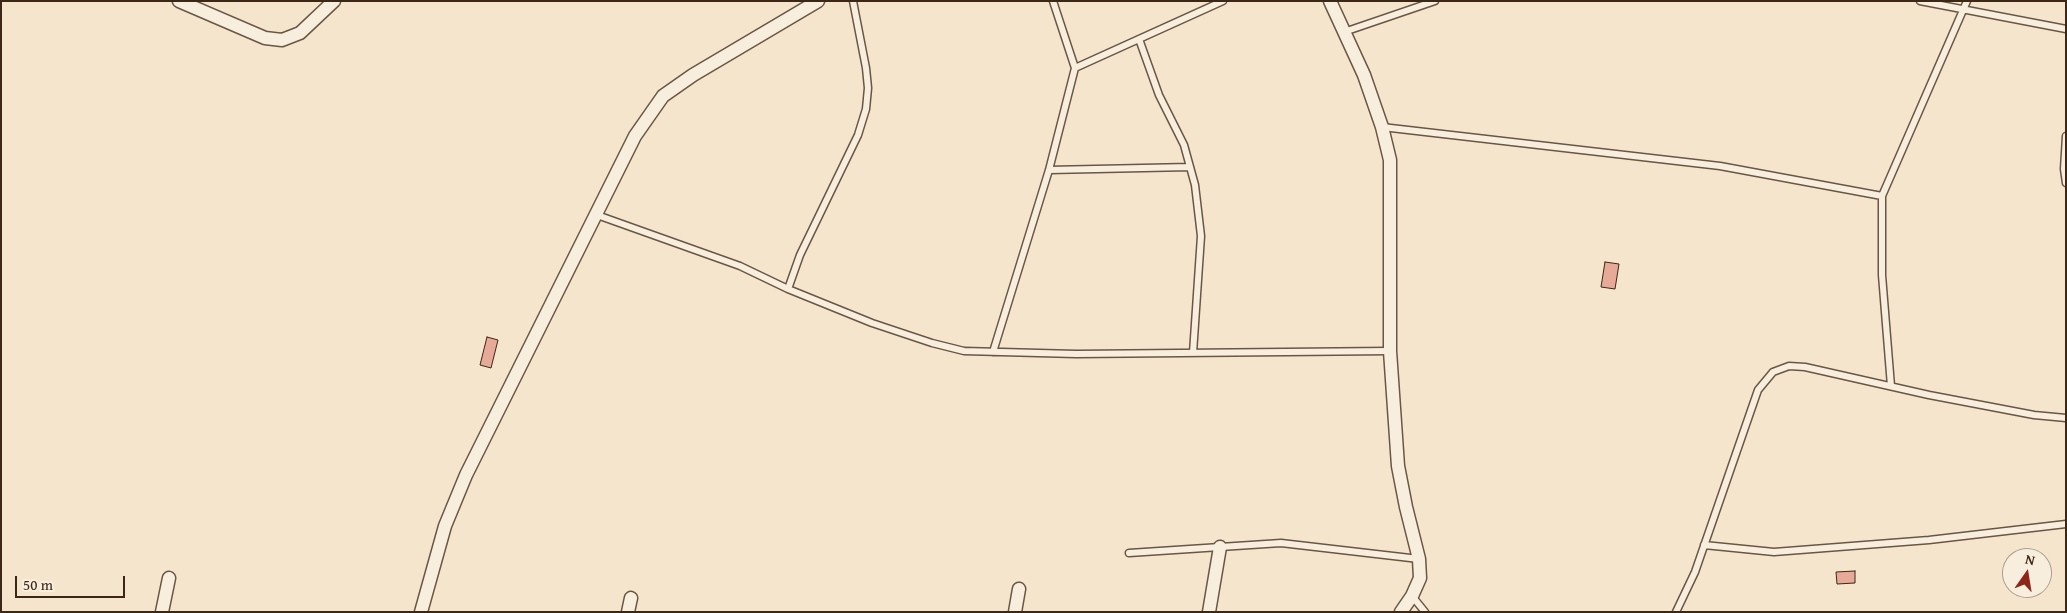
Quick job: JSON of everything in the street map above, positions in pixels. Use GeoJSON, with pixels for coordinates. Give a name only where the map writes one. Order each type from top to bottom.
{"type":"FeatureCollection","features":[{"type":"Feature","properties":{"kind":"street"},"geometry":{"type":"LineString","coordinates":[[179,1],[266,38],[282,40],[300,33],[334,1]]}},
{"type":"Feature","properties":{"kind":"street"},"geometry":{"type":"LineString","coordinates":[[421,612],[446,526],[466,475],[635,136],[663,96],[693,75],[818,1]]}},
{"type":"Feature","properties":{"kind":"street"},"geometry":{"type":"LineString","coordinates":[[1330,1],[1364,74],[1382,127],[1390,160],[1390,351],[1398,466],[1419,559],[1420,578],[1412,596],[1401,612]]}},
{"type":"Feature","properties":{"kind":"street"},"geometry":{"type":"LineString","coordinates":[[1209,612],[1220,547]]}},
{"type":"Feature","properties":{"kind":"street"},"geometry":{"type":"LineString","coordinates":[[162,612],[169,578]]}},
{"type":"Feature","properties":{"kind":"street"},"geometry":{"type":"LineString","coordinates":[[1015,612],[1019,589]]}},
{"type":"Feature","properties":{"kind":"street"},"geometry":{"type":"LineString","coordinates":[[628,612],[631,598]]}},
{"type":"Feature","properties":{"kind":"lane"},"geometry":{"type":"LineString","coordinates":[[788,290],[800,255],[858,134],[866,109],[868,88],[866,68],[853,1]]}},
{"type":"Feature","properties":{"kind":"lane"},"geometry":{"type":"LineString","coordinates":[[993,352],[1049,170],[1075,68],[1053,1]]}},
{"type":"Feature","properties":{"kind":"lane"},"geometry":{"type":"LineString","coordinates":[[1075,68],[1223,1]]}},
{"type":"Feature","properties":{"kind":"lane"},"geometry":{"type":"LineString","coordinates":[[1344,32],[1435,1]]}},
{"type":"Feature","properties":{"kind":"lane"},"geometry":{"type":"LineString","coordinates":[[1920,1],[2066,29]]}},
{"type":"Feature","properties":{"kind":"lane"},"geometry":{"type":"LineString","coordinates":[[1891,386],[1882,275],[1882,196],[1967,1]]}},
{"type":"Feature","properties":{"kind":"lane"},"geometry":{"type":"LineString","coordinates":[[1140,39],[1159,95],[1184,145],[1195,185],[1201,236],[1193,353]]}},
{"type":"Feature","properties":{"kind":"lane"},"geometry":{"type":"LineString","coordinates":[[1382,127],[1720,166],[1882,196]]}},
{"type":"Feature","properties":{"kind":"lane"},"geometry":{"type":"LineString","coordinates":[[2066,136],[2064,170],[2066,183]]}},
{"type":"Feature","properties":{"kind":"lane"},"geometry":{"type":"LineString","coordinates":[[1049,170],[1190,167]]}},
{"type":"Feature","properties":{"kind":"lane"},"geometry":{"type":"LineString","coordinates":[[597,215],[740,266],[788,290],[872,323],[932,343],[964,351],[1193,353],[1390,351]]}},
{"type":"Feature","properties":{"kind":"lane"},"geometry":{"type":"LineString","coordinates":[[1676,612],[1695,572],[1758,390],[1773,372],[1789,366],[1805,367],[2034,414],[2066,418]]}},
{"type":"Feature","properties":{"kind":"lane"},"geometry":{"type":"LineString","coordinates":[[1704,545],[1774,552],[1792,551],[1929,540],[2066,524]]}},
{"type":"Feature","properties":{"kind":"lane"},"geometry":{"type":"LineString","coordinates":[[1129,553],[1281,543],[1419,559]]}},
{"type":"Feature","properties":{"kind":"lane"},"geometry":{"type":"LineString","coordinates":[[1412,596],[1425,612]]}},
{"type":"Feature","properties":{"kind":"building"},"geometry":{"type":"Polygon","coordinates":[[[1605,262],[1619,264],[1615,289],[1601,287],[1605,262]]]}},
{"type":"Feature","properties":{"kind":"building"},"geometry":{"type":"Polygon","coordinates":[[[487,337],[498,340],[491,368],[480,365],[487,337]]]}},
{"type":"Feature","properties":{"kind":"building"},"geometry":{"type":"Polygon","coordinates":[[[1855,571],[1855,583],[1837,584],[1836,572],[1855,571]]]}}]}
